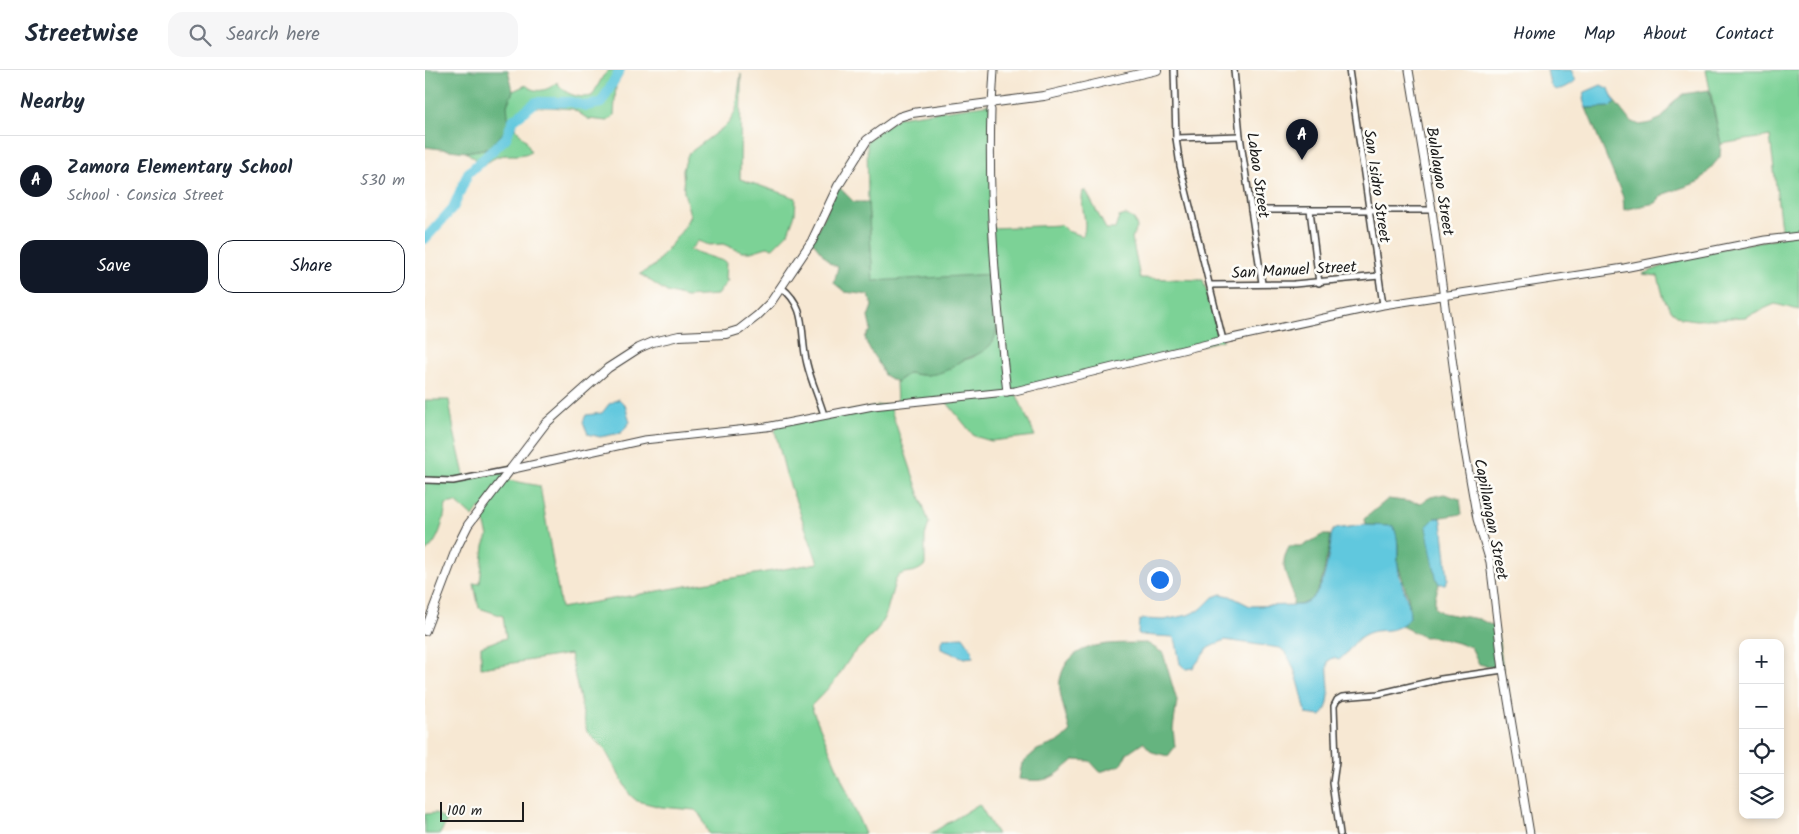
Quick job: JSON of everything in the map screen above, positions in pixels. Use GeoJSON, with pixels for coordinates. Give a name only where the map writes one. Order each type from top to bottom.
{"type":"FeatureCollection","features":[{"type":"Feature","properties":{"kind":"main road"},"geometry":{"type":"LineString","coordinates":[[425,632],[457,546],[468,525],[545,424],[608,368],[653,342],[679,336],[726,334],[739,330],[757,316],[781,286],[812,241],[838,186],[867,140],[899,117],[948,107],[991,107],[1157,70]]}},
{"type":"Feature","properties":{"kind":"street"},"geometry":{"type":"LineString","coordinates":[[994,70],[989,164],[993,259],[1007,392]]}},
{"type":"Feature","properties":{"kind":"street"},"geometry":{"type":"LineString","coordinates":[[1174,70],[1176,138],[1188,201],[1223,340]]}},
{"type":"Feature","properties":{"kind":"street","name":"Labao Street"},"geometry":{"type":"LineString","coordinates":[[1234,70],[1240,136],[1262,283]]}},
{"type":"Feature","properties":{"kind":"street","name":"San Isidro Street"},"geometry":{"type":"LineString","coordinates":[[1349,70],[1383,305]]}},
{"type":"Feature","properties":{"kind":"street","name":"Bulalayao Street"},"geometry":{"type":"LineString","coordinates":[[1409,70],[1445,297]]}},
{"type":"Feature","properties":{"kind":"street"},"geometry":{"type":"LineString","coordinates":[[1176,138],[1240,136]]}},
{"type":"Feature","properties":{"kind":"street"},"geometry":{"type":"LineString","coordinates":[[1251,210],[1432,210]]}},
{"type":"Feature","properties":{"kind":"street"},"geometry":{"type":"LineString","coordinates":[[1310,210],[1319,282]]}},
{"type":"Feature","properties":{"kind":"street"},"geometry":{"type":"LineString","coordinates":[[425,480],[453,481],[644,440],[766,427],[881,405],[1007,392],[1040,386],[1223,340],[1383,305],[1445,297],[1624,268],[1765,240],[1799,236]]}},
{"type":"Feature","properties":{"kind":"street","name":"San Manuel Street"},"geometry":{"type":"LineString","coordinates":[[1210,285],[1319,282],[1379,276]]}},
{"type":"Feature","properties":{"kind":"street"},"geometry":{"type":"LineString","coordinates":[[781,286],[791,295],[802,318],[808,366],[824,415]]}},
{"type":"Feature","properties":{"kind":"street","name":"Capillangan Street"},"geometry":{"type":"LineString","coordinates":[[1445,297],[1463,439],[1477,519],[1490,562],[1503,670],[1530,834]]}},
{"type":"Feature","properties":{"kind":"street"},"geometry":{"type":"LineString","coordinates":[[1341,834],[1333,783],[1336,761],[1334,706],[1337,700],[1342,697],[1378,694],[1441,679],[1503,670]]}},
{"type":"Feature","properties":{"kind":"green space"},"geometry":{"type":"Polygon","coordinates":[[[425,70],[508,70],[513,91],[507,105],[509,126],[489,148],[466,152],[425,147],[425,70]]]}},
{"type":"Feature","properties":{"kind":"green space"},"geometry":{"type":"Polygon","coordinates":[[[609,70],[621,70],[623,74],[616,86],[614,115],[608,121],[588,119],[573,109],[536,107],[519,115],[515,128],[526,140],[531,152],[497,157],[484,165],[466,152],[489,148],[513,91],[526,85],[533,90],[546,89],[557,82],[563,90],[572,95],[592,96],[603,76],[609,70]]]}},
{"type":"Feature","properties":{"kind":"green space"},"geometry":{"type":"Polygon","coordinates":[[[1706,70],[1799,70],[1799,310],[1775,304],[1745,317],[1697,320],[1681,318],[1672,311],[1664,299],[1658,276],[1642,274],[1699,253],[1782,237],[1770,136],[1721,144],[1706,70]]]}},
{"type":"Feature","properties":{"kind":"green space"},"geometry":{"type":"Polygon","coordinates":[[[741,73],[740,179],[796,198],[795,214],[788,233],[773,248],[767,247],[751,252],[742,252],[723,244],[709,245],[698,241],[690,250],[726,262],[725,280],[728,280],[717,295],[686,297],[667,292],[640,274],[654,266],[684,228],[690,215],[684,192],[683,169],[688,154],[729,123],[736,110],[741,73]]]}},
{"type":"Feature","properties":{"kind":"green space"},"geometry":{"type":"Polygon","coordinates":[[[1709,90],[1721,144],[1720,157],[1699,182],[1664,194],[1655,203],[1624,210],[1623,197],[1586,108],[1610,107],[1615,102],[1630,121],[1640,125],[1662,118],[1673,102],[1684,94],[1709,90]]]}},
{"type":"Feature","properties":{"kind":"green space"},"geometry":{"type":"Polygon","coordinates":[[[992,104],[992,228],[1061,225],[1067,231],[1083,236],[1085,225],[1082,197],[1083,191],[1086,191],[1106,229],[1115,229],[1119,217],[1126,215],[1134,219],[1137,228],[1132,238],[1140,278],[1203,280],[1223,340],[1015,391],[1035,436],[991,441],[974,436],[944,399],[897,404],[896,382],[909,373],[924,375],[936,373],[973,357],[997,333],[995,281],[994,274],[873,282],[868,202],[867,140],[899,117],[992,104]]]}},
{"type":"Feature","properties":{"kind":"green space"},"geometry":{"type":"Polygon","coordinates":[[[838,186],[854,202],[868,202],[873,281],[994,274],[997,325],[995,338],[988,347],[949,369],[937,373],[923,375],[909,373],[896,382],[884,375],[866,343],[865,337],[871,330],[868,317],[872,306],[869,295],[845,292],[834,283],[838,267],[830,263],[812,241],[838,186]]]}},
{"type":"Feature","properties":{"kind":"green space"},"geometry":{"type":"Polygon","coordinates":[[[425,400],[449,400],[465,479],[509,470],[503,479],[540,486],[561,608],[818,563],[786,474],[775,431],[779,424],[889,404],[929,523],[925,536],[925,565],[917,570],[899,575],[896,578],[886,614],[877,631],[852,655],[835,681],[811,706],[865,834],[709,834],[701,816],[695,810],[661,807],[637,801],[630,795],[604,748],[587,732],[570,654],[481,668],[481,646],[506,638],[503,616],[479,608],[474,584],[480,583],[484,546],[488,536],[480,507],[473,517],[456,502],[446,504],[437,537],[425,552],[425,400]]]}},
{"type":"Feature","properties":{"kind":"green space"},"geometry":{"type":"Polygon","coordinates":[[[1444,494],[1460,499],[1462,514],[1435,518],[1429,539],[1439,584],[1435,598],[1435,608],[1442,613],[1479,619],[1497,628],[1503,670],[1479,664],[1471,647],[1440,638],[1424,637],[1401,626],[1409,618],[1408,597],[1398,565],[1398,544],[1393,526],[1365,525],[1364,519],[1388,499],[1420,503],[1431,497],[1444,494]]]}},
{"type":"Feature","properties":{"kind":"green space"},"geometry":{"type":"Polygon","coordinates":[[[1322,535],[1330,535],[1330,539],[1320,584],[1313,597],[1308,601],[1293,605],[1293,594],[1284,567],[1284,559],[1289,546],[1303,546],[1322,535]]]}},
{"type":"Feature","properties":{"kind":"green space"},"geometry":{"type":"Polygon","coordinates":[[[1147,643],[1163,653],[1177,701],[1173,729],[1175,747],[1168,756],[1152,752],[1143,742],[1127,753],[1121,765],[1100,772],[1090,761],[1074,760],[1060,772],[1049,778],[1043,780],[1019,779],[1022,763],[1037,750],[1058,742],[1070,733],[1059,685],[1065,666],[1072,657],[1083,650],[1095,646],[1147,643]]]}},
{"type":"Feature","properties":{"kind":"green space"},"geometry":{"type":"Polygon","coordinates":[[[979,804],[997,834],[930,834],[979,804]]]}},
{"type":"Feature","properties":{"kind":"green space"},"geometry":{"type":"Polygon","coordinates":[[[436,813],[447,821],[440,834],[425,834],[425,814],[436,813]]]}},
{"type":"Feature","properties":{"kind":"water"},"geometry":{"type":"Polygon","coordinates":[[[1547,70],[1571,70],[1576,80],[1566,87],[1554,89],[1550,83],[1547,70]]]}},
{"type":"Feature","properties":{"kind":"water"},"geometry":{"type":"Polygon","coordinates":[[[1601,85],[1609,89],[1615,102],[1610,107],[1586,108],[1583,99],[1585,92],[1601,85]]]}},
{"type":"Feature","properties":{"kind":"water"},"geometry":{"type":"Polygon","coordinates":[[[619,399],[625,405],[630,422],[621,433],[600,437],[588,434],[583,422],[586,415],[602,413],[609,404],[619,399]]]}},
{"type":"Feature","properties":{"kind":"water"},"geometry":{"type":"Polygon","coordinates":[[[1435,518],[1441,518],[1442,522],[1448,579],[1445,584],[1439,584],[1436,578],[1426,527],[1435,518]]]}},
{"type":"Feature","properties":{"kind":"water"},"geometry":{"type":"Polygon","coordinates":[[[1365,525],[1393,526],[1397,540],[1400,578],[1410,611],[1410,618],[1392,630],[1376,631],[1364,635],[1339,660],[1333,658],[1328,661],[1329,697],[1328,704],[1321,716],[1306,714],[1294,668],[1290,659],[1280,648],[1225,640],[1208,648],[1193,668],[1186,669],[1180,664],[1176,642],[1173,637],[1140,635],[1138,633],[1139,621],[1143,619],[1164,620],[1188,615],[1201,609],[1213,597],[1221,594],[1230,596],[1250,606],[1301,605],[1315,596],[1319,589],[1325,573],[1332,531],[1334,529],[1365,525]]]}},
{"type":"Feature","properties":{"kind":"water"},"geometry":{"type":"Polygon","coordinates":[[[963,637],[972,650],[973,657],[964,658],[941,649],[943,638],[963,637]]]}},
{"type":"Feature","properties":{"kind":"waterway"},"geometry":{"type":"LineString","coordinates":[[425,239],[453,208],[468,173],[506,138],[513,120],[536,102],[571,102],[586,106],[601,103],[620,70]]}},
{"type":"Feature","properties":{"kind":"place","name":"Zamora Elementary School"},"geometry":{"type":"Point","coordinates":[1302,160]}}]}
